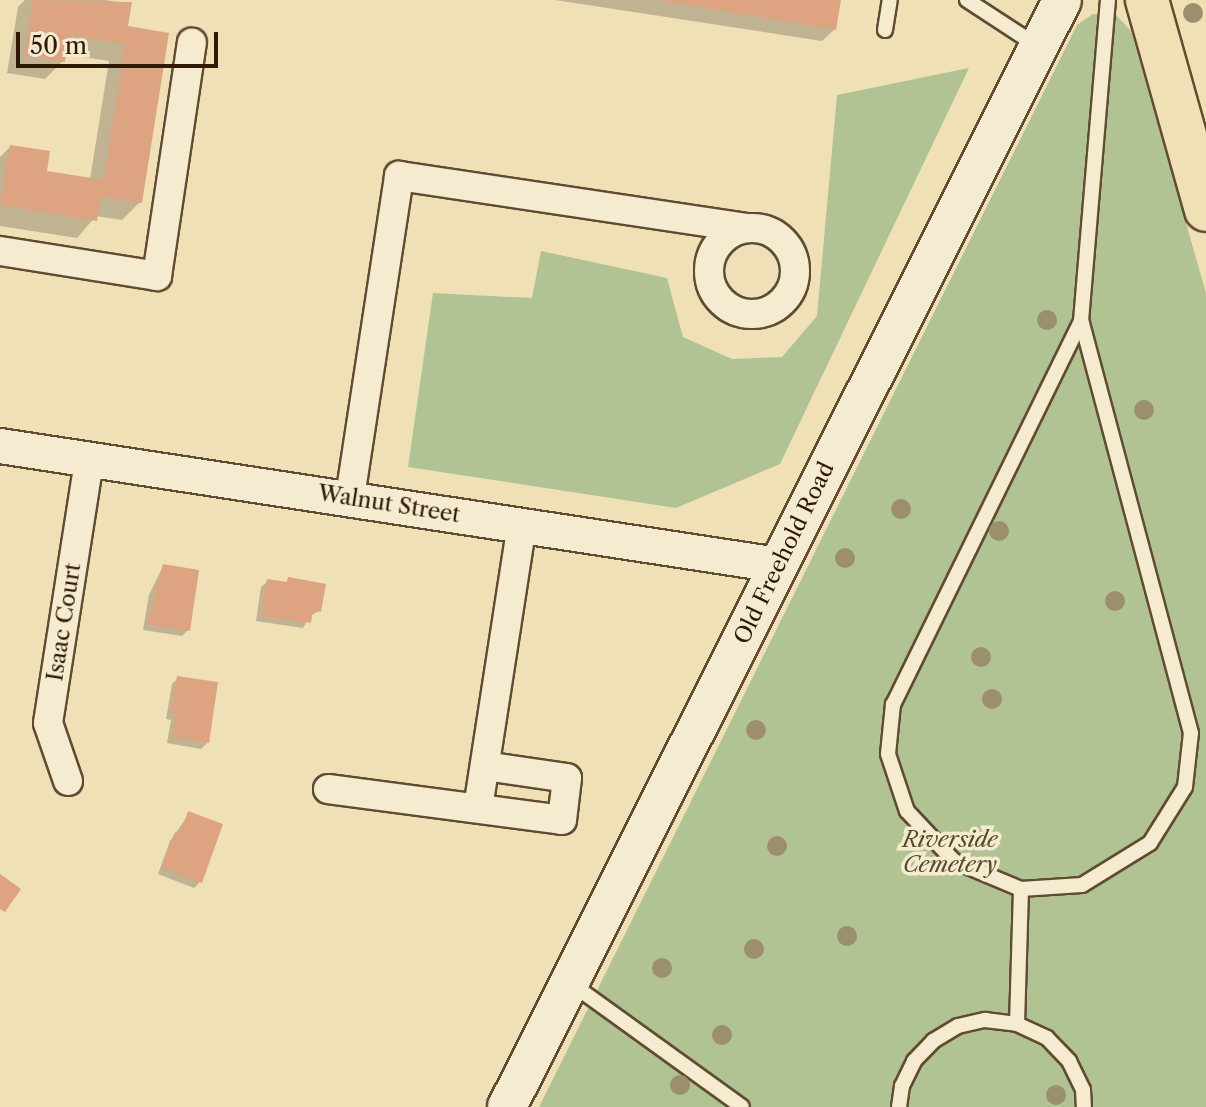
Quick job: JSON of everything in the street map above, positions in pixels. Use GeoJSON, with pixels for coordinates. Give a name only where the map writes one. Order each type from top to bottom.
{"type":"FeatureCollection","features":[{"type":"Feature","properties":{"kind":"main road","name":"Old Freehold Road"},"geometry":{"type":"LineString","coordinates":[[507,1107],[1036,45],[1062,0]]}},
{"type":"Feature","properties":{"kind":"main road"},"geometry":{"type":"LineString","coordinates":[[1147,0],[1206,210]]}},
{"type":"Feature","properties":{"kind":"street"},"geometry":{"type":"LineString","coordinates":[[0,251],[157,276],[192,43]]}},
{"type":"Feature","properties":{"kind":"street"},"geometry":{"type":"LineString","coordinates":[[350,497],[399,176],[745,228]]}},
{"type":"Feature","properties":{"kind":"street","name":"Walnut Street"},"geometry":{"type":"LineString","coordinates":[[0,446],[350,497],[778,565]]}},
{"type":"Feature","properties":{"kind":"street","name":"Isaac Court"},"geometry":{"type":"LineString","coordinates":[[68,781],[48,723],[89,460]]}},
{"type":"Feature","properties":{"kind":"street"},"geometry":{"type":"LineString","coordinates":[[478,808],[522,524]]}},
{"type":"Feature","properties":{"kind":"street"},"geometry":{"type":"LineString","coordinates":[[328,789],[562,820],[567,778],[485,766]]}},
{"type":"Feature","properties":{"kind":"lane"},"geometry":{"type":"LineString","coordinates":[[885,30],[890,0]]}},
{"type":"Feature","properties":{"kind":"lane"},"geometry":{"type":"LineString","coordinates":[[967,0],[1036,45]]}},
{"type":"Feature","properties":{"kind":"lane"},"geometry":{"type":"LineString","coordinates":[[1081,321],[893,704],[888,754],[907,811],[954,861],[1021,889],[1082,885],[1150,843],[1185,787],[1190,747],[1191,733],[1081,321],[1108,0]]}},
{"type":"Feature","properties":{"kind":"lane"},"geometry":{"type":"LineString","coordinates":[[1017,1024],[1021,889]]}},
{"type":"Feature","properties":{"kind":"lane"},"geometry":{"type":"LineString","coordinates":[[569,982],[742,1107]]}},
{"type":"Feature","properties":{"kind":"lane"},"geometry":{"type":"LineString","coordinates":[[899,1107],[902,1086],[914,1061],[933,1041],[958,1026],[985,1020],[1017,1024],[1047,1038],[1069,1061],[1083,1090],[1084,1107]]}},
{"type":"Feature","properties":{"kind":"green space","name":"Riverside Cemetery"},"geometry":{"type":"Polygon","coordinates":[[[1093,14],[1116,15],[1131,31],[1206,293],[1206,1107],[539,1107],[1077,25],[1093,14]]]}},
{"type":"Feature","properties":{"kind":"green space"},"geometry":{"type":"Polygon","coordinates":[[[969,68],[780,464],[676,508],[408,467],[433,293],[532,298],[541,251],[667,278],[683,337],[732,359],[782,357],[817,316],[837,95],[969,68]]]}},
{"type":"Feature","properties":{"kind":"building"},"geometry":{"type":"Polygon","coordinates":[[[33,0],[132,2],[128,26],[169,33],[142,203],[101,196],[97,221],[0,205],[10,145],[50,151],[47,171],[104,180],[125,44],[69,35],[65,62],[24,56],[33,0]]]}},
{"type":"Feature","properties":{"kind":"building"},"geometry":{"type":"Polygon","coordinates":[[[657,0],[841,0],[836,30],[657,0]]]}},
{"type":"Feature","properties":{"kind":"building"},"geometry":{"type":"Polygon","coordinates":[[[163,564],[199,570],[190,631],[148,624],[163,564]]]}},
{"type":"Feature","properties":{"kind":"building"},"geometry":{"type":"Polygon","coordinates":[[[288,577],[326,584],[321,612],[313,610],[311,623],[261,616],[267,579],[287,582],[288,577]]]}},
{"type":"Feature","properties":{"kind":"building"},"geometry":{"type":"Polygon","coordinates":[[[177,676],[218,682],[209,743],[172,737],[176,714],[171,713],[177,676]]]}},
{"type":"Feature","properties":{"kind":"building"},"geometry":{"type":"Polygon","coordinates":[[[188,811],[223,824],[202,883],[162,868],[175,832],[180,834],[188,811]]]}},
{"type":"Feature","properties":{"kind":"building"},"geometry":{"type":"Polygon","coordinates":[[[0,874],[21,889],[5,912],[0,909],[0,874]]]}}]}
